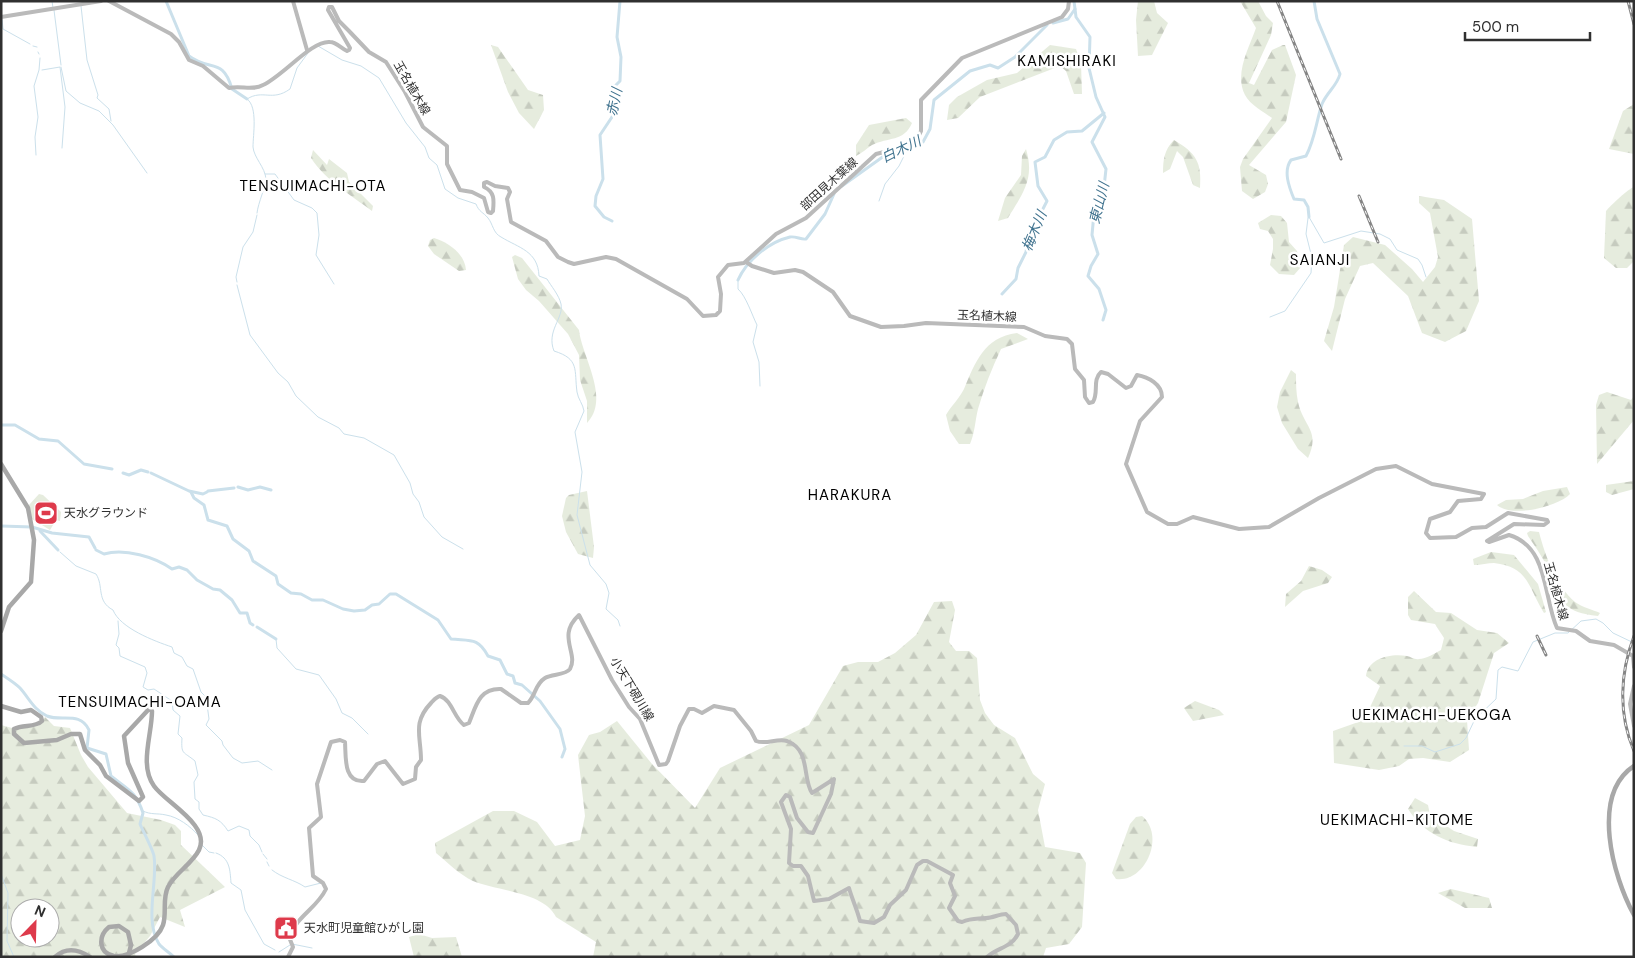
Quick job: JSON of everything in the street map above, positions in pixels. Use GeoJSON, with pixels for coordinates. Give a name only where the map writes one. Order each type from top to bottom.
{"type":"FeatureCollection","features":[{"type":"Feature","properties":{"kind":"main road"},"geometry":{"type":"LineString","coordinates":[[1,17],[101,1]]}},
{"type":"Feature","properties":{"kind":"main road"},"geometry":{"type":"LineString","coordinates":[[109,1],[171,34],[189,60],[202,66],[226,88],[254,88],[264,85],[288,69],[308,50],[293,1]]}},
{"type":"Feature","properties":{"kind":"main road","name":"部田見木葉線"},"geometry":{"type":"LineString","coordinates":[[748,263],[771,238],[806,218],[876,154],[900,148],[918,137],[921,131],[921,100],[957,62],[1062,17],[1068,9],[1070,1]]}},
{"type":"Feature","properties":{"kind":"main road","name":"玉名植木線"},"geometry":{"type":"LineString","coordinates":[[308,50],[310,47],[328,42],[334,43],[347,51],[350,49],[328,10],[329,7],[332,7],[339,21],[349,32],[369,52],[386,62],[405,92],[423,127],[447,146],[447,164],[460,190],[472,192],[482,197],[488,212],[491,213],[493,211],[493,195],[490,190],[484,187],[484,183],[488,182],[495,186],[508,188],[510,192],[507,199],[511,222],[546,241],[558,257],[568,262],[574,264],[606,257],[616,258],[688,299],[701,314],[708,316],[720,311],[719,275],[728,265],[748,263],[774,273],[795,270],[803,272],[833,292],[850,316],[881,327],[926,323],[1024,327],[1045,336],[1066,339],[1072,344],[1075,369],[1084,380],[1085,396],[1088,402],[1093,402],[1096,397],[1096,380],[1101,372],[1108,374],[1126,388],[1131,386],[1136,375],[1153,382],[1161,390],[1162,397],[1140,421],[1127,459],[1127,468],[1147,512],[1168,524],[1178,524],[1193,517],[1239,529],[1269,527],[1319,498],[1376,469],[1396,466],[1432,484],[1484,494],[1482,499],[1458,502],[1450,512],[1433,516],[1428,522],[1426,530],[1430,538],[1456,537],[1472,528],[1486,527],[1508,512],[1546,520],[1548,522],[1544,525],[1514,524],[1487,541],[1509,535],[1528,544],[1541,569],[1557,628],[1576,631],[1590,641],[1606,643],[1620,648],[1633,656],[1634,667]]}},
{"type":"Feature","properties":{"kind":"main road"},"geometry":{"type":"LineString","coordinates":[[1,464],[28,508],[34,545],[31,582],[9,607],[1,631]]}},
{"type":"Feature","properties":{"kind":"main road","name":"小天下硯川線"},"geometry":{"type":"LineString","coordinates":[[288,957],[293,947],[289,937],[299,919],[321,897],[326,889],[324,883],[313,876],[309,828],[321,817],[316,784],[331,742],[340,740],[345,742],[344,759],[354,780],[364,781],[377,764],[386,761],[402,784],[416,778],[416,767],[421,760],[418,729],[421,715],[436,697],[446,698],[457,718],[464,725],[469,723],[478,700],[484,693],[501,689],[525,704],[531,700],[539,683],[545,678],[569,670],[571,662],[569,648],[570,626],[580,615],[612,680],[629,708],[640,719],[659,765],[666,764],[668,761],[680,726],[689,709],[694,708],[702,713],[716,706],[734,710],[751,731],[756,741],[761,744],[786,741],[798,748],[806,768],[812,793],[834,779],[832,790],[813,834],[808,832],[797,818],[790,797],[786,795],[782,802],[791,825],[789,863],[793,866],[800,866],[806,871],[814,901],[829,899],[849,888],[850,896],[857,905],[860,921],[874,924],[884,917],[890,905],[906,890],[917,865],[927,861],[953,875],[950,883],[955,896],[949,908],[958,921],[962,922],[972,918],[988,918],[999,914],[1006,914],[1016,925],[1018,934],[1014,940],[1004,949],[994,951],[987,957]]}},
{"type":"Feature","properties":{"kind":"main road"},"geometry":{"type":"LineString","coordinates":[[1634,686],[1630,709],[1634,726]]}},
{"type":"Feature","properties":{"kind":"main road"},"geometry":{"type":"LineString","coordinates":[[1,706],[22,712],[31,710],[41,717],[42,721],[37,725],[22,726],[14,729],[14,734],[24,743],[57,740],[70,734],[80,734],[85,750],[100,765],[106,776],[138,801],[143,797],[128,763],[124,736],[149,709],[152,711],[152,726],[147,759],[149,776],[158,791],[193,822],[200,834],[201,842],[200,848],[167,888],[163,924],[156,935],[130,953],[116,956],[103,949],[101,937],[109,927],[119,926],[128,932],[131,945],[128,957]]}},
{"type":"Feature","properties":{"kind":"main road"},"geometry":{"type":"LineString","coordinates":[[1634,766],[1616,784],[1609,834],[1615,870],[1634,915]]}},
{"type":"Feature","properties":{"kind":"main road"},"geometry":{"type":"LineString","coordinates":[[55,957],[62,951],[71,950],[90,957]]}},
{"type":"Feature","properties":{"kind":"green space"},"geometry":{"type":"Polygon","coordinates":[[[1138,1],[1154,1],[1157,13],[1168,23],[1152,55],[1138,56],[1136,20],[1138,1]]]}},
{"type":"Feature","properties":{"kind":"green space"},"geometry":{"type":"Polygon","coordinates":[[[1240,1],[1258,1],[1266,16],[1273,23],[1271,35],[1249,83],[1254,85],[1272,50],[1283,45],[1285,45],[1296,75],[1286,122],[1249,165],[1266,175],[1268,184],[1265,192],[1253,199],[1242,191],[1240,167],[1243,159],[1272,118],[1250,102],[1242,87],[1241,78],[1244,61],[1256,28],[1240,1]]]}},
{"type":"Feature","properties":{"kind":"green space"},"geometry":{"type":"Polygon","coordinates":[[[491,45],[498,47],[528,90],[543,95],[544,110],[534,129],[519,113],[508,92],[491,45]]]}},
{"type":"Feature","properties":{"kind":"green space"},"geometry":{"type":"Polygon","coordinates":[[[1050,45],[1076,49],[1081,63],[1082,94],[1074,94],[1066,71],[1060,66],[980,97],[958,118],[947,120],[949,105],[957,97],[987,80],[1017,73],[1050,45]]]}},
{"type":"Feature","properties":{"kind":"green space"},"geometry":{"type":"Polygon","coordinates":[[[1634,104],[1634,154],[1609,149],[1623,111],[1634,104]]]}},
{"type":"Feature","properties":{"kind":"green space"},"geometry":{"type":"Polygon","coordinates":[[[906,118],[912,123],[905,133],[872,145],[856,156],[856,145],[869,125],[906,118]]]}},
{"type":"Feature","properties":{"kind":"green space"},"geometry":{"type":"Polygon","coordinates":[[[1174,140],[1188,149],[1196,159],[1200,171],[1200,188],[1193,185],[1183,157],[1177,151],[1170,169],[1163,173],[1165,155],[1174,140]]]}},
{"type":"Feature","properties":{"kind":"green space"},"geometry":{"type":"Polygon","coordinates":[[[1026,149],[1029,169],[1023,193],[1008,218],[998,221],[1005,198],[1021,175],[1022,156],[1026,149]]]}},
{"type":"Feature","properties":{"kind":"green space"},"geometry":{"type":"Polygon","coordinates":[[[313,150],[327,165],[329,159],[347,173],[349,182],[373,206],[372,211],[324,174],[311,158],[313,150]]]}},
{"type":"Feature","properties":{"kind":"green space"},"geometry":{"type":"Polygon","coordinates":[[[1634,187],[1634,261],[1627,268],[1616,268],[1604,258],[1606,211],[1615,201],[1634,187]]]}},
{"type":"Feature","properties":{"kind":"green space"},"geometry":{"type":"Polygon","coordinates":[[[1419,196],[1444,200],[1472,219],[1479,301],[1466,331],[1445,342],[1422,333],[1408,296],[1373,263],[1360,266],[1345,299],[1332,351],[1324,341],[1334,307],[1344,245],[1353,237],[1385,245],[1412,269],[1423,282],[1435,267],[1438,257],[1430,213],[1419,203],[1419,196]]]}},
{"type":"Feature","properties":{"kind":"green space"},"geometry":{"type":"Polygon","coordinates":[[[1271,215],[1281,216],[1287,223],[1289,242],[1297,251],[1301,267],[1294,275],[1279,274],[1270,265],[1273,239],[1268,231],[1260,229],[1258,223],[1271,215]]]}},
{"type":"Feature","properties":{"kind":"green space"},"geometry":{"type":"Polygon","coordinates":[[[434,238],[445,242],[455,249],[463,259],[466,270],[459,271],[434,254],[428,246],[430,240],[434,238]]]}},
{"type":"Feature","properties":{"kind":"green space"},"geometry":{"type":"Polygon","coordinates":[[[515,255],[522,258],[579,330],[596,390],[594,413],[587,423],[587,401],[580,380],[579,355],[568,334],[518,279],[512,257],[515,255]]]}},
{"type":"Feature","properties":{"kind":"green space"},"geometry":{"type":"Polygon","coordinates":[[[1017,333],[1028,339],[1001,349],[983,393],[970,444],[959,444],[950,431],[946,415],[962,393],[982,353],[996,340],[1006,335],[1017,333]]]}},
{"type":"Feature","properties":{"kind":"green space"},"geometry":{"type":"Polygon","coordinates":[[[1291,370],[1296,374],[1296,392],[1300,410],[1312,435],[1312,449],[1308,458],[1298,449],[1282,423],[1277,407],[1280,392],[1291,370]]]}},
{"type":"Feature","properties":{"kind":"green space"},"geometry":{"type":"Polygon","coordinates":[[[1607,392],[1631,400],[1634,396],[1634,420],[1597,464],[1596,405],[1599,395],[1607,392]]]}},
{"type":"Feature","properties":{"kind":"green space"},"geometry":{"type":"Polygon","coordinates":[[[1634,481],[1634,489],[1612,495],[1606,492],[1606,485],[1634,481]]]}},
{"type":"Feature","properties":{"kind":"green space"},"geometry":{"type":"Polygon","coordinates":[[[1567,487],[1570,494],[1564,499],[1545,507],[1513,511],[1497,505],[1506,500],[1523,499],[1543,491],[1567,487]]]}},
{"type":"Feature","properties":{"kind":"green space"},"geometry":{"type":"Polygon","coordinates":[[[587,491],[594,547],[593,558],[578,554],[566,532],[562,516],[566,498],[569,495],[587,491]]]}},
{"type":"Feature","properties":{"kind":"green space","name":"天水グラウンド"},"geometry":{"type":"Polygon","coordinates":[[[39,494],[43,495],[61,512],[60,521],[56,520],[50,530],[32,519],[29,505],[39,494]]]}},
{"type":"Feature","properties":{"kind":"green space"},"geometry":{"type":"Polygon","coordinates":[[[1530,531],[1539,532],[1552,570],[1562,588],[1578,604],[1600,613],[1598,616],[1571,609],[1561,599],[1543,559],[1528,536],[1527,533],[1530,531]]]}},
{"type":"Feature","properties":{"kind":"green space"},"geometry":{"type":"Polygon","coordinates":[[[1491,552],[1514,555],[1538,584],[1546,612],[1544,613],[1526,580],[1514,569],[1506,565],[1494,563],[1474,565],[1473,559],[1491,552]]]}},
{"type":"Feature","properties":{"kind":"green space"},"geometry":{"type":"Polygon","coordinates":[[[1309,566],[1322,570],[1332,577],[1328,583],[1303,591],[1285,607],[1286,594],[1301,581],[1309,566]]]}},
{"type":"Feature","properties":{"kind":"green space"},"geometry":{"type":"Polygon","coordinates":[[[1414,591],[1436,612],[1451,613],[1477,630],[1497,633],[1509,643],[1494,653],[1478,703],[1467,720],[1469,750],[1450,762],[1423,758],[1409,759],[1399,766],[1379,770],[1334,763],[1333,731],[1364,720],[1380,686],[1366,676],[1371,665],[1381,658],[1388,656],[1401,655],[1422,659],[1441,650],[1444,638],[1435,624],[1411,620],[1408,615],[1408,597],[1414,591]]]}},
{"type":"Feature","properties":{"kind":"green space"},"geometry":{"type":"Polygon","coordinates":[[[952,601],[955,610],[949,642],[956,651],[969,651],[977,658],[980,700],[985,713],[994,725],[1015,738],[1033,774],[1045,784],[1038,810],[1045,847],[1080,853],[1086,863],[1082,927],[1069,944],[1046,948],[1043,957],[593,957],[596,942],[556,917],[541,902],[519,893],[473,881],[458,872],[436,853],[435,843],[493,811],[514,811],[537,822],[555,846],[580,840],[585,816],[578,755],[589,735],[600,732],[617,721],[652,764],[695,808],[720,768],[809,725],[843,666],[858,662],[878,662],[895,653],[916,635],[934,602],[952,601]]]}},
{"type":"Feature","properties":{"kind":"green space"},"geometry":{"type":"Polygon","coordinates":[[[1195,701],[1219,710],[1224,715],[1193,721],[1184,708],[1195,701]]]}},
{"type":"Feature","properties":{"kind":"green space"},"geometry":{"type":"Polygon","coordinates":[[[45,717],[54,726],[70,728],[88,767],[127,813],[175,825],[181,831],[181,845],[225,887],[180,910],[185,927],[160,917],[150,936],[135,954],[136,957],[1,957],[1,725],[12,728],[38,726],[45,717]]]}},
{"type":"Feature","properties":{"kind":"green space"},"geometry":{"type":"Polygon","coordinates":[[[1415,798],[1428,805],[1430,815],[1454,831],[1478,839],[1477,847],[1466,846],[1447,840],[1421,825],[1408,809],[1415,798]]]}},
{"type":"Feature","properties":{"kind":"green space"},"geometry":{"type":"Polygon","coordinates":[[[1142,816],[1149,825],[1152,835],[1152,846],[1149,856],[1136,874],[1116,879],[1112,873],[1130,824],[1136,817],[1142,816]]]}},
{"type":"Feature","properties":{"kind":"green space"},"geometry":{"type":"Polygon","coordinates":[[[1451,889],[1489,898],[1492,908],[1465,908],[1438,893],[1451,889]]]}},
{"type":"Feature","properties":{"kind":"green space"},"geometry":{"type":"Polygon","coordinates":[[[419,934],[432,938],[456,937],[462,957],[414,957],[409,937],[419,934]]]}},
{"type":"Feature","properties":{"kind":"waterway"},"geometry":{"type":"LineString","coordinates":[[52,1],[53,8]]}},
{"type":"Feature","properties":{"kind":"waterway"},"geometry":{"type":"LineString","coordinates":[[166,1],[189,56],[197,61],[220,69],[228,79],[232,89],[247,99]]}},
{"type":"Feature","properties":{"kind":"waterway","name":"赤川"},"geometry":{"type":"LineString","coordinates":[[612,221],[604,217],[595,206],[596,196],[603,179],[600,135],[612,117],[615,86],[620,81],[621,57],[617,37],[620,1]]}},
{"type":"Feature","properties":{"kind":"waterway","name":"東山川"},"geometry":{"type":"LineString","coordinates":[[1074,1],[1076,17],[1090,37],[1089,68],[1096,97],[1105,117],[1092,142],[1106,169],[1103,196],[1094,213],[1092,235],[1098,254],[1088,276],[1099,289],[1106,310],[1103,320]]}},
{"type":"Feature","properties":{"kind":"waterway"},"geometry":{"type":"LineString","coordinates":[[1309,217],[1308,207],[1304,200],[1294,199],[1287,169],[1291,160],[1306,156],[1322,104],[1337,82],[1340,74],[1317,19],[1314,1]]}},
{"type":"Feature","properties":{"kind":"waterway"},"geometry":{"type":"LineString","coordinates":[[81,6],[87,60],[98,95],[97,98],[109,109],[111,121]]}},
{"type":"Feature","properties":{"kind":"waterway","name":"白木川"},"geometry":{"type":"LineString","coordinates":[[1053,23],[1068,19],[1075,9]]}},
{"type":"Feature","properties":{"kind":"waterway"},"geometry":{"type":"LineString","coordinates":[[54,10],[61,65]]}},
{"type":"Feature","properties":{"kind":"waterway"},"geometry":{"type":"LineString","coordinates":[[2,19],[3,29],[30,44]]}},
{"type":"Feature","properties":{"kind":"waterway","name":"白木川"},"geometry":{"type":"LineString","coordinates":[[842,186],[884,156],[907,150],[923,142],[930,129],[934,100],[970,71],[990,65],[998,68],[1015,57],[1047,25]]}},
{"type":"Feature","properties":{"kind":"waterway"},"geometry":{"type":"LineString","coordinates":[[33,46],[37,47]]}},
{"type":"Feature","properties":{"kind":"waterway"},"geometry":{"type":"LineString","coordinates":[[318,46],[342,60],[361,66],[379,78],[406,123],[425,147],[429,158],[437,165],[445,189],[458,198],[476,204],[488,218],[498,235],[526,251],[535,261],[539,276],[547,279],[559,297],[561,309],[553,331],[552,344],[554,351],[568,358],[574,366],[578,395],[584,411],[575,432],[582,472],[577,515],[590,565],[606,584],[609,593],[606,609],[618,620],[620,626]]}},
{"type":"Feature","properties":{"kind":"waterway"},"geometry":{"type":"LineString","coordinates":[[257,213],[266,179],[264,170],[255,155],[253,147],[254,115],[253,108],[247,99],[258,95],[278,95],[290,89],[297,68],[308,53]]}},
{"type":"Feature","properties":{"kind":"waterway"},"geometry":{"type":"LineString","coordinates":[[36,155],[35,137],[38,117],[34,86],[39,70],[40,58]]}},
{"type":"Feature","properties":{"kind":"waterway"},"geometry":{"type":"LineString","coordinates":[[42,70],[60,67],[65,107],[62,148]]}},
{"type":"Feature","properties":{"kind":"waterway"},"geometry":{"type":"LineString","coordinates":[[61,67],[66,91],[80,103],[99,111],[113,125],[147,173]]}},
{"type":"Feature","properties":{"kind":"waterway","name":"梅木川"},"geometry":{"type":"LineString","coordinates":[[1002,294],[1016,279],[1018,268],[1026,252],[1028,238],[1047,201],[1038,186],[1035,162],[1045,157],[1054,140],[1067,132],[1082,131],[1104,113]]}},
{"type":"Feature","properties":{"kind":"waterway"},"geometry":{"type":"LineString","coordinates":[[879,201],[885,184],[899,166],[907,150]]}},
{"type":"Feature","properties":{"kind":"waterway"},"geometry":{"type":"LineString","coordinates":[[265,174],[275,174],[294,200],[312,208],[317,213],[319,235],[316,255],[334,284]]}},
{"type":"Feature","properties":{"kind":"waterway","name":"白木川"},"geometry":{"type":"LineString","coordinates":[[738,280],[753,259],[774,243],[790,237],[806,239],[825,214],[834,194]]}},
{"type":"Feature","properties":{"kind":"waterway"},"geometry":{"type":"LineString","coordinates":[[237,282],[236,277],[243,247],[253,232],[257,215]]}},
{"type":"Feature","properties":{"kind":"waterway"},"geometry":{"type":"LineString","coordinates":[[1309,217],[1324,243],[1361,231],[1380,234],[1390,239],[1397,250],[1418,259],[1426,277]]}},
{"type":"Feature","properties":{"kind":"waterway"},"geometry":{"type":"LineString","coordinates":[[1270,317],[1285,311],[1311,273],[1312,258],[1306,234],[1308,218]]}},
{"type":"Feature","properties":{"kind":"waterway"},"geometry":{"type":"LineString","coordinates":[[738,280],[738,289],[757,325],[753,342],[759,362],[760,386]]}},
{"type":"Feature","properties":{"kind":"waterway"},"geometry":{"type":"LineString","coordinates":[[237,285],[250,335],[278,373],[288,382],[296,396],[318,417],[339,428],[344,434],[364,438],[394,455],[410,483],[424,517],[442,537],[463,549]]}},
{"type":"Feature","properties":{"kind":"waterway"},"geometry":{"type":"LineString","coordinates":[[1,425],[15,425],[39,439],[58,441],[84,464],[112,469]]}},
{"type":"Feature","properties":{"kind":"waterway"},"geometry":{"type":"LineString","coordinates":[[123,473],[129,475],[141,470],[148,472]]}},
{"type":"Feature","properties":{"kind":"waterway"},"geometry":{"type":"LineString","coordinates":[[151,473],[189,491],[203,494],[207,492]]}},
{"type":"Feature","properties":{"kind":"waterway"},"geometry":{"type":"LineString","coordinates":[[238,487],[248,490],[260,487],[271,490]]}},
{"type":"Feature","properties":{"kind":"waterway"},"geometry":{"type":"LineString","coordinates":[[208,491],[234,488]]}},
{"type":"Feature","properties":{"kind":"waterway"},"geometry":{"type":"LineString","coordinates":[[191,492],[194,498],[204,505],[208,520],[227,526],[233,539],[249,551],[253,561],[276,576],[278,584],[291,593],[301,594],[312,600],[323,600],[343,609],[354,611],[365,610],[372,605],[379,604],[390,594],[396,594],[438,620],[451,639],[468,640],[477,643],[488,656],[500,660],[507,674],[513,676],[515,683],[522,685],[540,701],[560,729],[565,749],[562,757]]}},
{"type":"Feature","properties":{"kind":"waterway"},"geometry":{"type":"LineString","coordinates":[[1,526],[32,527],[52,533],[89,537],[95,548]]}},
{"type":"Feature","properties":{"kind":"waterway"},"geometry":{"type":"LineString","coordinates":[[40,531],[58,550]]}},
{"type":"Feature","properties":{"kind":"waterway"},"geometry":{"type":"LineString","coordinates":[[96,550],[104,554],[121,552],[140,555],[149,557],[172,569],[179,567],[187,570],[197,580],[213,589],[220,590],[232,600],[240,613],[247,613],[250,623],[253,625]]}},
{"type":"Feature","properties":{"kind":"waterway"},"geometry":{"type":"LineString","coordinates":[[60,552],[76,566],[96,574],[104,602],[123,623],[138,633],[172,647],[174,653],[182,657],[187,666],[193,669],[201,692],[206,697],[209,719],[206,725],[222,741],[233,758],[242,763],[258,761],[272,770]]}},
{"type":"Feature","properties":{"kind":"waterway"},"geometry":{"type":"LineString","coordinates":[[1404,746],[1422,746],[1435,752],[1460,744],[1466,738],[1475,719],[1496,699],[1498,670],[1502,667],[1518,671],[1533,642],[1555,633],[1568,633],[1581,621],[1596,619],[1613,633],[1634,643]]}},
{"type":"Feature","properties":{"kind":"waterway"},"geometry":{"type":"LineString","coordinates":[[118,621],[119,634],[116,645],[119,648],[120,656],[145,667],[147,673],[143,687],[148,690],[154,689],[172,701],[173,710],[180,716],[178,734],[182,738],[182,747],[185,754],[195,761],[198,775],[194,782],[195,799],[199,802],[199,809],[203,815],[215,818],[223,824],[228,831],[239,826],[249,830],[250,836],[259,845],[262,852]]}},
{"type":"Feature","properties":{"kind":"waterway"},"geometry":{"type":"LineString","coordinates":[[257,627],[276,639]]}},
{"type":"Feature","properties":{"kind":"waterway"},"geometry":{"type":"LineString","coordinates":[[276,639],[277,648],[296,669],[319,675],[336,699],[342,713],[352,718],[368,734]]}},
{"type":"Feature","properties":{"kind":"waterway"},"geometry":{"type":"LineString","coordinates":[[1,674],[20,688],[35,707],[47,716],[76,719],[85,724],[89,730],[87,748],[106,754],[111,776],[134,795],[143,813],[140,824],[154,856],[152,924],[159,944],[174,957]]}},
{"type":"Feature","properties":{"kind":"waterway"},"geometry":{"type":"LineString","coordinates":[[143,811],[175,818],[188,825],[198,835]]}},
{"type":"Feature","properties":{"kind":"waterway"},"geometry":{"type":"LineString","coordinates":[[202,845],[209,852],[214,853]]}},
{"type":"Feature","properties":{"kind":"waterway"},"geometry":{"type":"LineString","coordinates":[[216,853],[227,861],[230,869],[231,883],[241,890],[245,910],[264,944],[275,950]]}},
{"type":"Feature","properties":{"kind":"waterway"},"geometry":{"type":"LineString","coordinates":[[263,854],[267,859]]}},
{"type":"Feature","properties":{"kind":"waterway"},"geometry":{"type":"LineString","coordinates":[[267,862],[269,866]]}},
{"type":"Feature","properties":{"kind":"waterway"},"geometry":{"type":"LineString","coordinates":[[272,870],[305,887],[321,883]]}},
{"type":"Feature","properties":{"kind":"waterway"},"geometry":{"type":"LineString","coordinates":[[1,874],[8,893],[7,941],[14,957]]}},
{"type":"Feature","properties":{"kind":"waterway"},"geometry":{"type":"LineString","coordinates":[[292,944],[312,948]]}},
{"type":"Feature","properties":{"kind":"waterway"},"geometry":{"type":"LineString","coordinates":[[279,952],[290,945]]}},
{"type":"Feature","properties":{"kind":"railway"},"geometry":{"type":"LineString","coordinates":[[1277,1],[1341,159]]}},
{"type":"Feature","properties":{"kind":"railway"},"geometry":{"type":"LineString","coordinates":[[1628,1],[1634,24]]}},
{"type":"Feature","properties":{"kind":"railway"},"geometry":{"type":"LineString","coordinates":[[1359,196],[1378,242]]}},
{"type":"Feature","properties":{"kind":"railway"},"geometry":{"type":"LineString","coordinates":[[1537,636],[1546,655]]}},
{"type":"Feature","properties":{"kind":"railway"},"geometry":{"type":"LineString","coordinates":[[1634,636],[1626,664],[1623,694],[1625,723],[1634,751]]}},
{"type":"Feature","properties":{"kind":"place","name":"天水グラウンド"},"geometry":{"type":"Point","coordinates":[46,513]}},
{"type":"Feature","properties":{"kind":"place","name":"天水町児童館ひがし園"},"geometry":{"type":"Point","coordinates":[286,928]}},
{"type":"Feature","properties":{"kind":"district","name":"KAMISHIRAKI"},"geometry":{"type":"Point","coordinates":[1067,61]}},
{"type":"Feature","properties":{"kind":"district","name":"TENSUIMACHI-OTA"},"geometry":{"type":"Point","coordinates":[313,186]}},
{"type":"Feature","properties":{"kind":"district","name":"SAIANJI"},"geometry":{"type":"Point","coordinates":[1320,260]}},
{"type":"Feature","properties":{"kind":"district","name":"HARAKURA"},"geometry":{"type":"Point","coordinates":[850,495]}},
{"type":"Feature","properties":{"kind":"district","name":"TENSUIMACHI-OAMA"},"geometry":{"type":"Point","coordinates":[140,702]}},
{"type":"Feature","properties":{"kind":"district","name":"UEKIMACHI-UEKOGA"},"geometry":{"type":"Point","coordinates":[1432,715]}},
{"type":"Feature","properties":{"kind":"district","name":"UEKIMACHI-KITOME"},"geometry":{"type":"Point","coordinates":[1397,820]}}]}
